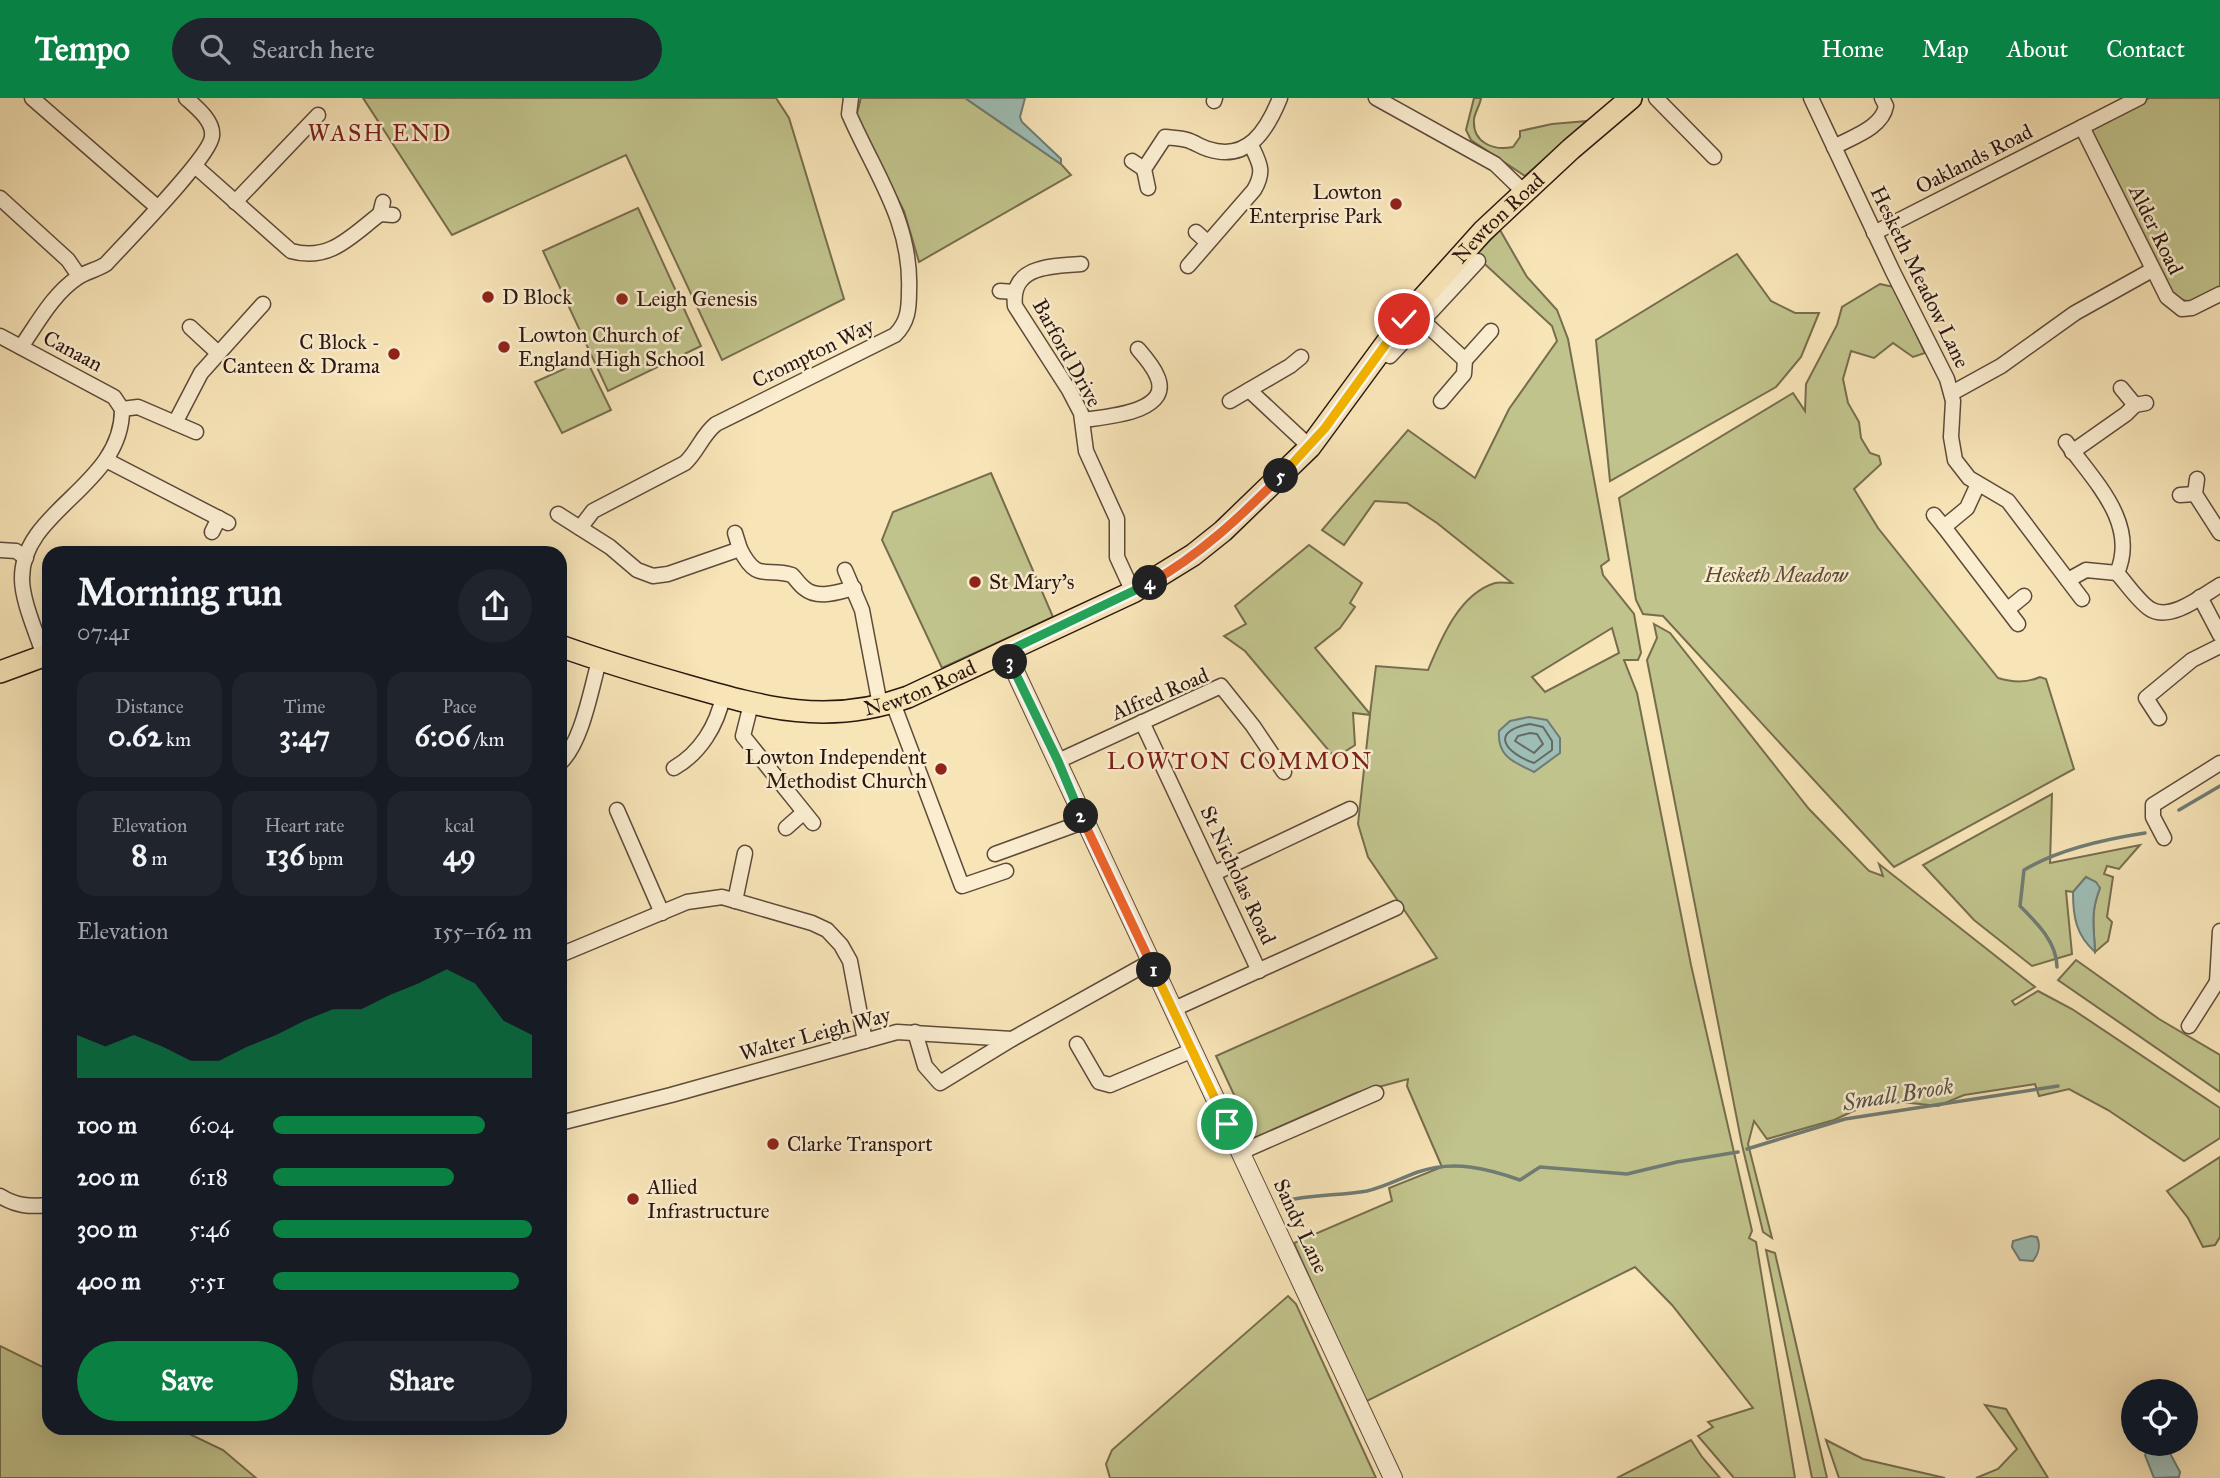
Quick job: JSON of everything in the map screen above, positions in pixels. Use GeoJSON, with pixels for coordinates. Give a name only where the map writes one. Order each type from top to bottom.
{"type":"FeatureCollection","features":[{"type":"Feature","properties":{"kind":"main road","name":"Newton Road"},"geometry":{"type":"LineString","coordinates":[[567,649],[599,661],[751,704],[796,712],[813,712],[886,704],[1006,652],[1133,592],[1172,569],[1223,531],[1310,447],[1378,351],[1449,267],[1524,192],[1632,98]]}},
{"type":"Feature","properties":{"kind":"main road"},"geometry":{"type":"LineString","coordinates":[[0,672],[42,657]]}},
{"type":"Feature","properties":{"kind":"street"},"geometry":{"type":"LineString","coordinates":[[32,98],[157,207]]}},
{"type":"Feature","properties":{"kind":"street","name":"Crompton Way"},"geometry":{"type":"LineString","coordinates":[[580,528],[593,511],[685,463],[702,438],[716,424],[895,335],[902,328],[908,312],[910,275],[901,222],[849,114],[850,98]]}},
{"type":"Feature","properties":{"kind":"street"},"geometry":{"type":"LineString","coordinates":[[1148,188],[1138,165],[1165,137],[1187,140],[1210,150],[1231,150],[1251,145],[1256,141],[1280,98]]}},
{"type":"Feature","properties":{"kind":"street"},"geometry":{"type":"LineString","coordinates":[[1376,98],[1494,164],[1524,192]]}},
{"type":"Feature","properties":{"kind":"street"},"geometry":{"type":"LineString","coordinates":[[1656,98],[1714,157]]}},
{"type":"Feature","properties":{"kind":"street","name":"Hesketh Meadow Lane"},"geometry":{"type":"LineString","coordinates":[[1811,98],[1874,233],[1943,369],[1952,393],[1953,452],[1964,473],[2008,501],[2082,598]]}},
{"type":"Feature","properties":{"kind":"street"},"geometry":{"type":"LineString","coordinates":[[1834,147],[1877,123],[1884,116],[1886,106],[1882,98]]}},
{"type":"Feature","properties":{"kind":"street"},"geometry":{"type":"LineString","coordinates":[[21,347],[62,289],[79,276],[106,264],[210,146],[212,128],[192,100]]}},
{"type":"Feature","properties":{"kind":"street","name":"Oaklands Road"},"geometry":{"type":"LineString","coordinates":[[1874,233],[2132,100]]}},
{"type":"Feature","properties":{"kind":"street"},"geometry":{"type":"LineString","coordinates":[[235,202],[319,113]]}},
{"type":"Feature","properties":{"kind":"street","name":"Alder Road"},"geometry":{"type":"LineString","coordinates":[[2082,127],[2167,297],[2182,309],[2192,309],[2220,294]]}},
{"type":"Feature","properties":{"kind":"street"},"geometry":{"type":"LineString","coordinates":[[1188,266],[1201,237],[1254,190],[1261,178],[1261,168],[1251,145]]}},
{"type":"Feature","properties":{"kind":"street"},"geometry":{"type":"LineString","coordinates":[[195,166],[290,251],[302,254],[333,250],[385,210]]}},
{"type":"Feature","properties":{"kind":"street"},"geometry":{"type":"LineString","coordinates":[[0,198],[68,260],[79,276]]}},
{"type":"Feature","properties":{"kind":"street","name":"Newton Road"},"geometry":{"type":"LineString","coordinates":[[1378,351],[1390,356],[1478,261]]}},
{"type":"Feature","properties":{"kind":"street","name":"Barford Drive"},"geometry":{"type":"LineString","coordinates":[[1081,264],[1047,266],[1028,273],[1015,292],[1018,312],[1069,390],[1083,420],[1086,451],[1117,519],[1116,552],[1133,592]]}},
{"type":"Feature","properties":{"kind":"street"},"geometry":{"type":"LineString","coordinates":[[1952,393],[2001,366],[2075,313],[2152,270]]}},
{"type":"Feature","properties":{"kind":"street","name":"Barford Drive"},"geometry":{"type":"LineString","coordinates":[[1000,291],[1015,292]]}},
{"type":"Feature","properties":{"kind":"street"},"geometry":{"type":"LineString","coordinates":[[175,423],[201,373],[218,352],[256,319],[263,304]]}},
{"type":"Feature","properties":{"kind":"street"},"geometry":{"type":"LineString","coordinates":[[1423,321],[1465,360]]}},
{"type":"Feature","properties":{"kind":"street"},"geometry":{"type":"LineString","coordinates":[[190,327],[218,352]]}},
{"type":"Feature","properties":{"kind":"street"},"geometry":{"type":"LineString","coordinates":[[1441,401],[1464,374],[1465,360],[1491,331]]}},
{"type":"Feature","properties":{"kind":"street","name":"Canaan"},"geometry":{"type":"LineString","coordinates":[[0,336],[114,397],[122,409]]}},
{"type":"Feature","properties":{"kind":"street"},"geometry":{"type":"LineString","coordinates":[[1083,420],[1129,413],[1144,408],[1154,398],[1159,388],[1157,377],[1138,349]]}},
{"type":"Feature","properties":{"kind":"street"},"geometry":{"type":"LineString","coordinates":[[1230,401],[1301,357]]}},
{"type":"Feature","properties":{"kind":"street"},"geometry":{"type":"LineString","coordinates":[[2117,573],[2123,555],[2119,523],[2113,508],[2069,447],[2140,404],[2121,388]]}},
{"type":"Feature","properties":{"kind":"street"},"geometry":{"type":"LineString","coordinates":[[1249,390],[1310,447]]}},
{"type":"Feature","properties":{"kind":"street"},"geometry":{"type":"LineString","coordinates":[[42,641],[23,589],[22,577],[30,545],[38,532],[87,484],[106,460],[121,423],[122,409],[138,407],[196,432]]}},
{"type":"Feature","properties":{"kind":"street"},"geometry":{"type":"LineString","coordinates":[[106,460],[223,521],[212,532]]}},
{"type":"Feature","properties":{"kind":"street"},"geometry":{"type":"LineString","coordinates":[[1944,527],[1968,508],[1978,484]]}},
{"type":"Feature","properties":{"kind":"street"},"geometry":{"type":"LineString","coordinates":[[2191,489],[2220,533]]}},
{"type":"Feature","properties":{"kind":"street"},"geometry":{"type":"LineString","coordinates":[[558,514],[637,570],[653,576],[668,574],[740,549]]}},
{"type":"Feature","properties":{"kind":"street"},"geometry":{"type":"LineString","coordinates":[[1934,515],[2018,624]]}},
{"type":"Feature","properties":{"kind":"street"},"geometry":{"type":"LineString","coordinates":[[735,533],[746,560],[763,573],[792,575],[811,593],[827,594],[854,588]]}},
{"type":"Feature","properties":{"kind":"street"},"geometry":{"type":"LineString","coordinates":[[0,550],[16,551],[26,558]]}},
{"type":"Feature","properties":{"kind":"street"},"geometry":{"type":"LineString","coordinates":[[845,570],[862,610],[886,704],[962,886],[1006,872]]}},
{"type":"Feature","properties":{"kind":"street"},"geometry":{"type":"LineString","coordinates":[[2068,580],[2086,570],[2117,573],[2149,608],[2157,612],[2179,609],[2220,585]]}},
{"type":"Feature","properties":{"kind":"street"},"geometry":{"type":"LineString","coordinates":[[2008,609],[2024,596]]}},
{"type":"Feature","properties":{"kind":"street"},"geometry":{"type":"LineString","coordinates":[[2200,597],[2220,635]]}},
{"type":"Feature","properties":{"kind":"street"},"geometry":{"type":"LineString","coordinates":[[2159,718],[2142,696],[2192,660],[2220,646]]}},
{"type":"Feature","properties":{"kind":"street","name":"Sandy Lane"},"geometry":{"type":"LineString","coordinates":[[1006,652],[1393,1478]]}},
{"type":"Feature","properties":{"kind":"street"},"geometry":{"type":"LineString","coordinates":[[567,756],[578,734],[599,661]]}},
{"type":"Feature","properties":{"kind":"street","name":"Alfred Road"},"geometry":{"type":"LineString","coordinates":[[1058,761],[1221,686],[1253,726],[1284,772]]}},
{"type":"Feature","properties":{"kind":"street"},"geometry":{"type":"LineString","coordinates":[[674,768],[699,749],[718,713],[723,696]]}},
{"type":"Feature","properties":{"kind":"street"},"geometry":{"type":"LineString","coordinates":[[751,704],[743,736],[808,818],[786,828]]}},
{"type":"Feature","properties":{"kind":"street","name":"St Nicholas Road"},"geometry":{"type":"LineString","coordinates":[[1142,722],[1259,971]]}},
{"type":"Feature","properties":{"kind":"street"},"geometry":{"type":"LineString","coordinates":[[2164,838],[2153,817],[2153,805],[2220,763]]}},
{"type":"Feature","properties":{"kind":"street"},"geometry":{"type":"LineString","coordinates":[[1215,873],[1350,809]]}},
{"type":"Feature","properties":{"kind":"street"},"geometry":{"type":"LineString","coordinates":[[617,810],[662,913]]}},
{"type":"Feature","properties":{"kind":"street"},"geometry":{"type":"LineString","coordinates":[[995,854],[1083,821]]}},
{"type":"Feature","properties":{"kind":"street"},"geometry":{"type":"LineString","coordinates":[[735,901],[745,853]]}},
{"type":"Feature","properties":{"kind":"street"},"geometry":{"type":"LineString","coordinates":[[567,952],[687,902],[722,897],[812,923],[827,930],[841,945],[849,961],[865,1041]]}},
{"type":"Feature","properties":{"kind":"street"},"geometry":{"type":"LineString","coordinates":[[1174,1009],[1396,908]]}},
{"type":"Feature","properties":{"kind":"street"},"geometry":{"type":"LineString","coordinates":[[2189,1026],[2219,982],[2220,931]]}},
{"type":"Feature","properties":{"kind":"street"},"geometry":{"type":"LineString","coordinates":[[915,1032],[925,1066],[940,1083],[1013,1038],[1150,962]]}},
{"type":"Feature","properties":{"kind":"street","name":"Walter Leigh Way"},"geometry":{"type":"LineString","coordinates":[[567,1121],[897,1032],[1013,1038]]}},
{"type":"Feature","properties":{"kind":"street"},"geometry":{"type":"LineString","coordinates":[[1077,1044],[1099,1082],[1110,1086],[1193,1050]]}},
{"type":"Feature","properties":{"kind":"street"},"geometry":{"type":"LineString","coordinates":[[1241,1152],[1376,1093]]}},
{"type":"Feature","properties":{"kind":"street"},"geometry":{"type":"LineString","coordinates":[[0,1196],[15,1204],[42,1206]]}},
{"type":"Feature","properties":{"kind":"green space"},"geometry":{"type":"Polygon","coordinates":[[[363,98],[776,98],[789,118],[844,299],[722,360],[626,155],[452,235],[363,98]]]}},
{"type":"Feature","properties":{"kind":"green space"},"geometry":{"type":"Polygon","coordinates":[[[861,98],[965,98],[1061,164],[1071,175],[919,262],[904,211],[856,117],[861,98]]]}},
{"type":"Feature","properties":{"kind":"green space"},"geometry":{"type":"Polygon","coordinates":[[[1474,98],[1481,98],[1474,119],[1477,134],[1486,144],[1499,148],[1513,147],[1520,137],[1520,131],[1552,124],[1587,121],[1525,176],[1471,140],[1466,130],[1474,98]]]}},
{"type":"Feature","properties":{"kind":"green space"},"geometry":{"type":"Polygon","coordinates":[[[2149,98],[2220,98],[2220,290],[2197,300],[2185,301],[2172,294],[2165,286],[2091,137],[2091,128],[2149,98]]]}},
{"type":"Feature","properties":{"kind":"green space","name":"Leigh Genesis"},"geometry":{"type":"Polygon","coordinates":[[[638,208],[701,346],[608,391],[543,251],[638,208]]]}},
{"type":"Feature","properties":{"kind":"green space"},"geometry":{"type":"Polygon","coordinates":[[[1500,230],[1527,277],[1557,310],[1568,339],[1609,560],[1601,566],[1603,575],[1634,614],[1641,653],[1638,660],[1624,660],[1637,693],[1691,965],[1752,1231],[1749,1238],[1756,1242],[1795,1478],[1734,1478],[1698,1436],[1713,1427],[1708,1422],[1753,1408],[1672,1305],[1635,1267],[1365,1402],[1294,1243],[1392,1201],[1389,1188],[1442,1167],[1407,1086],[1408,1079],[1356,1093],[1254,1138],[1216,1056],[1437,958],[1368,857],[1358,824],[1370,715],[1353,713],[1355,745],[1335,758],[1245,651],[1224,636],[1246,624],[1235,606],[1309,545],[1362,583],[1350,603],[1355,607],[1340,628],[1315,648],[1370,714],[1376,666],[1428,670],[1461,607],[1482,589],[1495,583],[1512,583],[1437,523],[1407,503],[1375,501],[1344,545],[1322,530],[1408,430],[1475,478],[1509,409],[1557,341],[1552,326],[1475,255],[1500,230]],[[1612,628],[1532,677],[1545,692],[1619,653],[1612,628]]]}},
{"type":"Feature","properties":{"kind":"green space"},"geometry":{"type":"Polygon","coordinates":[[[1737,254],[1771,301],[1795,313],[1819,313],[1801,357],[1776,387],[1610,481],[1596,340],[1737,254]]]}},
{"type":"Feature","properties":{"kind":"green space","name":"Hesketh Meadow"},"geometry":{"type":"Polygon","coordinates":[[[1880,284],[1894,287],[1925,353],[1913,357],[1893,343],[1874,358],[1851,351],[1843,379],[1848,403],[1859,422],[1861,438],[1870,453],[1879,456],[1881,464],[1854,489],[1878,528],[1998,678],[2019,681],[2040,677],[2046,679],[2074,769],[1894,867],[1663,616],[1643,614],[1636,600],[1619,498],[1793,393],[1805,411],[1806,384],[1837,325],[1842,307],[1880,284]]]}},
{"type":"Feature","properties":{"kind":"green space"},"geometry":{"type":"Polygon","coordinates":[[[586,359],[611,410],[562,433],[535,382],[586,359]]]}},
{"type":"Feature","properties":{"kind":"green space"},"geometry":{"type":"Polygon","coordinates":[[[991,473],[1053,617],[942,668],[882,540],[893,512],[991,473]]]}},
{"type":"Feature","properties":{"kind":"green space"},"geometry":{"type":"Polygon","coordinates":[[[1654,624],[1670,633],[1809,809],[1869,871],[1883,876],[1879,864],[2035,987],[2012,1001],[2015,1005],[2038,991],[2072,1009],[2220,1108],[2220,1138],[2184,1161],[2108,1110],[2069,1089],[2039,1096],[2035,1084],[1964,1095],[1938,1106],[1901,1102],[1862,1107],[1834,1120],[1767,1139],[1754,1121],[1748,1144],[1772,1238],[1763,1232],[1742,1145],[1647,660],[1657,638],[1654,624]]]}},
{"type":"Feature","properties":{"kind":"green space"},"geometry":{"type":"Polygon","coordinates":[[[2052,794],[2050,863],[2140,845],[2119,869],[2107,866],[2104,874],[2113,877],[2107,917],[2112,922],[2108,941],[2095,952],[2094,913],[2100,888],[2086,877],[2073,892],[2066,891],[2072,954],[2032,966],[1974,920],[1923,865],[2052,794]]]}},
{"type":"Feature","properties":{"kind":"green space"},"geometry":{"type":"Polygon","coordinates":[[[2076,960],[2159,1019],[2220,1055],[2220,1092],[2058,980],[2076,960]]]}},
{"type":"Feature","properties":{"kind":"green space"},"geometry":{"type":"Polygon","coordinates":[[[2220,1157],[2220,1237],[2215,1245],[2203,1247],[2188,1218],[2167,1191],[2220,1157]]]}},
{"type":"Feature","properties":{"kind":"green space"},"geometry":{"type":"Polygon","coordinates":[[[1766,1250],[1775,1253],[1827,1478],[1812,1478],[1766,1250]]]}},
{"type":"Feature","properties":{"kind":"green space"},"geometry":{"type":"Polygon","coordinates":[[[1288,1296],[1296,1304],[1376,1478],[1110,1478],[1106,1464],[1112,1450],[1288,1296]]]}},
{"type":"Feature","properties":{"kind":"green space"},"geometry":{"type":"Polygon","coordinates":[[[0,1346],[42,1367],[42,1435],[192,1435],[223,1450],[256,1478],[0,1478],[0,1346]]]}},
{"type":"Feature","properties":{"kind":"green space"},"geometry":{"type":"Polygon","coordinates":[[[1985,1405],[2006,1409],[2048,1478],[1976,1478],[1998,1469],[2017,1449],[1985,1405]]]}},
{"type":"Feature","properties":{"kind":"green space"},"geometry":{"type":"Polygon","coordinates":[[[1691,1440],[1720,1478],[1617,1478],[1691,1440]]]}},
{"type":"Feature","properties":{"kind":"green space"},"geometry":{"type":"Polygon","coordinates":[[[1826,1440],[1863,1459],[1945,1478],[1839,1478],[1826,1440]]]}},
{"type":"Feature","properties":{"kind":"water"},"geometry":{"type":"Polygon","coordinates":[[[965,98],[1025,98],[1020,117],[1022,122],[1061,159],[1061,164],[965,98]]]}},
{"type":"Feature","properties":{"kind":"water"},"geometry":{"type":"Polygon","coordinates":[[[1529,717],[1547,720],[1560,738],[1560,753],[1534,772],[1508,758],[1499,740],[1499,731],[1510,721],[1529,717]]]}},
{"type":"Feature","properties":{"kind":"water"},"geometry":{"type":"Polygon","coordinates":[[[2086,877],[2096,882],[2100,888],[2094,913],[2095,952],[2080,932],[2074,910],[2073,892],[2086,877]]]}},
{"type":"Feature","properties":{"kind":"water"},"geometry":{"type":"Polygon","coordinates":[[[2037,1237],[2038,1240],[2037,1255],[2033,1261],[2020,1260],[2012,1247],[2013,1241],[2037,1237]]]}},
{"type":"Feature","properties":{"kind":"water"},"geometry":{"type":"Polygon","coordinates":[[[2145,1456],[2171,1456],[2180,1472],[2179,1477],[2154,1478],[2145,1456]]]}},
{"type":"Feature","properties":{"kind":"waterway"},"geometry":{"type":"LineString","coordinates":[[2179,810],[2220,786]]}},
{"type":"Feature","properties":{"kind":"waterway"},"geometry":{"type":"LineString","coordinates":[[2057,967],[2050,941],[2020,906],[2024,870],[2082,846],[2145,833]]}},
{"type":"Feature","properties":{"kind":"waterway","name":"Small Brook"},"geometry":{"type":"LineString","coordinates":[[1747,1149],[1845,1119],[2058,1086]]}},
{"type":"Feature","properties":{"kind":"waterway","name":"Small Brook"},"geometry":{"type":"LineString","coordinates":[[1281,1202],[1367,1191],[1431,1168],[1470,1167],[1520,1180],[1540,1167],[1627,1174],[1738,1152]]}},
{"type":"Feature","properties":{"kind":"place","name":"Lowton Enterprise Park"},"geometry":{"type":"Point","coordinates":[1396,204]}},
{"type":"Feature","properties":{"kind":"place","name":"D Block"},"geometry":{"type":"Point","coordinates":[488,297]}},
{"type":"Feature","properties":{"kind":"place","name":"Leigh Genesis"},"geometry":{"type":"Point","coordinates":[622,299]}},
{"type":"Feature","properties":{"kind":"place","name":"Lowton Church of England High School"},"geometry":{"type":"Point","coordinates":[504,347]}},
{"type":"Feature","properties":{"kind":"place","name":"C Block - Canteen & Drama"},"geometry":{"type":"Point","coordinates":[394,354]}},
{"type":"Feature","properties":{"kind":"place","name":"St Mary's"},"geometry":{"type":"Point","coordinates":[975,582]}},
{"type":"Feature","properties":{"kind":"place","name":"Lowton Independent Methodist Church"},"geometry":{"type":"Point","coordinates":[941,769]}},
{"type":"Feature","properties":{"kind":"place","name":"Clarke Transport"},"geometry":{"type":"Point","coordinates":[773,1144]}},
{"type":"Feature","properties":{"kind":"place","name":"Allied Infrastructure"},"geometry":{"type":"Point","coordinates":[633,1199]}},
{"type":"Feature","properties":{"kind":"district","name":"WASH END"},"geometry":{"type":"Point","coordinates":[380,133]}},
{"type":"Feature","properties":{"kind":"district","name":"LOWTON COMMON"},"geometry":{"type":"Point","coordinates":[1240,761]}},
{"type":"Feature","properties":{"kind":"route"},"geometry":{"type":"LineString","coordinates":[[1227,1124],[1006,652],[1162,576],[1223,531],[1310,447],[1404,319]]}}]}
